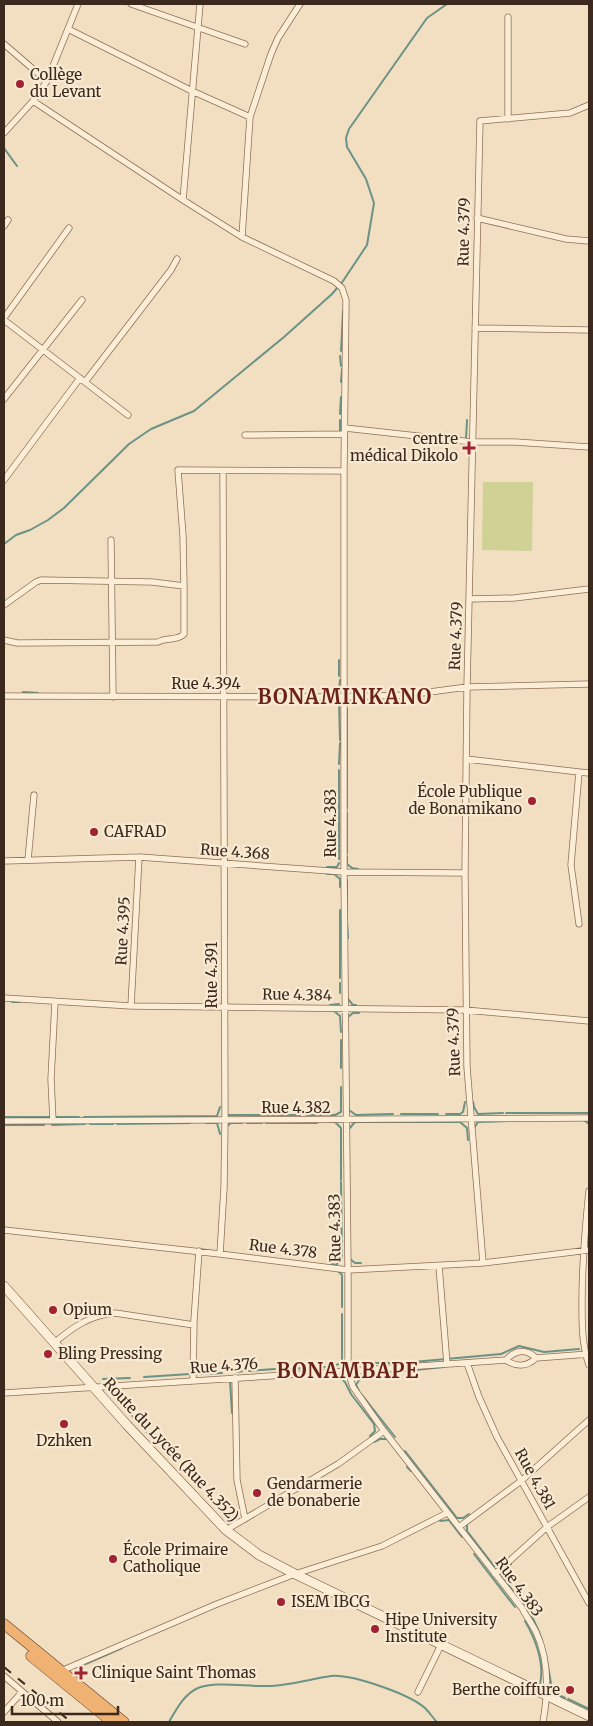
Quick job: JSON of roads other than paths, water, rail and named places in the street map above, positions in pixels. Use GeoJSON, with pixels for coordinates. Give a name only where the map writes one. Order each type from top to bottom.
{"type":"FeatureCollection","features":[{"type":"Feature","properties":{"kind":"highway"},"geometry":{"type":"LineString","coordinates":[[4,1624],[61,1671],[112,1722]]}},
{"type":"Feature","properties":{"kind":"highway"},"geometry":{"type":"LineString","coordinates":[[4,1633],[92,1702],[124,1722]]}},
{"type":"Feature","properties":{"kind":"main road","name":"Route du Lycée (Rue 4.352)"},"geometry":{"type":"LineString","coordinates":[[4,1286],[94,1388],[150,1443],[183,1490],[226,1530],[259,1554],[295,1574],[589,1716]]}},
{"type":"Feature","properties":{"kind":"street"},"geometry":{"type":"LineString","coordinates":[[4,133],[33,101],[47,81],[78,4]]}},
{"type":"Feature","properties":{"kind":"street"},"geometry":{"type":"LineString","coordinates":[[131,4],[245,44]]}},
{"type":"Feature","properties":{"kind":"street"},"geometry":{"type":"LineString","coordinates":[[183,200],[200,4]]}},
{"type":"Feature","properties":{"kind":"street"},"geometry":{"type":"LineString","coordinates":[[33,101],[242,237],[250,117],[278,38],[300,4]]}},
{"type":"Feature","properties":{"kind":"street"},"geometry":{"type":"LineString","coordinates":[[508,17],[508,119]]}},
{"type":"Feature","properties":{"kind":"street"},"geometry":{"type":"LineString","coordinates":[[68,29],[192,91],[250,117]]}},
{"type":"Feature","properties":{"kind":"street"},"geometry":{"type":"LineString","coordinates":[[4,44],[47,81]]}},
{"type":"Feature","properties":{"kind":"street","name":"Rue 4.379"},"geometry":{"type":"LineString","coordinates":[[483,1263],[470,1119],[466,1010],[465,873],[467,687],[480,121],[570,113],[589,105]]}},
{"type":"Feature","properties":{"kind":"street"},"geometry":{"type":"LineString","coordinates":[[477,218],[566,239],[589,241]]}},
{"type":"Feature","properties":{"kind":"street"},"geometry":{"type":"LineString","coordinates":[[69,228],[4,319],[128,415]]}},
{"type":"Feature","properties":{"kind":"street","name":"Rue 4.383"},"geometry":{"type":"LineString","coordinates":[[242,237],[334,281],[342,288],[346,300],[344,431],[344,872],[348,1372],[353,1388],[384,1431],[522,1608],[536,1632],[541,1646],[545,1670],[547,1696],[543,1722]]}},
{"type":"Feature","properties":{"kind":"street"},"geometry":{"type":"LineString","coordinates":[[4,480],[82,380],[172,270],[177,259]]}},
{"type":"Feature","properties":{"kind":"street"},"geometry":{"type":"LineString","coordinates":[[4,399],[82,300]]}},
{"type":"Feature","properties":{"kind":"street"},"geometry":{"type":"LineString","coordinates":[[475,328],[589,330]]}},
{"type":"Feature","properties":{"kind":"street"},"geometry":{"type":"LineString","coordinates":[[245,435],[344,431],[472,442],[589,446]]}},
{"type":"Feature","properties":{"kind":"street"},"geometry":{"type":"LineString","coordinates":[[4,640],[17,643],[158,642],[163,639],[183,636],[183,536],[178,470],[344,471]]}},
{"type":"Feature","properties":{"kind":"street","name":"Rue 4.391"},"geometry":{"type":"LineString","coordinates":[[220,1254],[224,1188],[225,1121],[223,471]]}},
{"type":"Feature","properties":{"kind":"street"},"geometry":{"type":"LineString","coordinates":[[111,540],[113,697]]}},
{"type":"Feature","properties":{"kind":"street"},"geometry":{"type":"LineString","coordinates":[[4,605],[41,580],[152,582],[184,586]]}},
{"type":"Feature","properties":{"kind":"street"},"geometry":{"type":"LineString","coordinates":[[469,599],[514,598],[589,588]]}},
{"type":"Feature","properties":{"kind":"street","name":"Rue 4.394"},"geometry":{"type":"LineString","coordinates":[[4,696],[345,697],[407,695],[467,687],[589,684]]}},
{"type":"Feature","properties":{"kind":"street"},"geometry":{"type":"LineString","coordinates":[[466,759],[589,773]]}},
{"type":"Feature","properties":{"kind":"street"},"geometry":{"type":"LineString","coordinates":[[578,924],[571,865],[580,772]]}},
{"type":"Feature","properties":{"kind":"street"},"geometry":{"type":"LineString","coordinates":[[28,860],[34,795]]}},
{"type":"Feature","properties":{"kind":"street","name":"Rue 4.368"},"geometry":{"type":"LineString","coordinates":[[4,861],[140,857],[344,872],[465,873]]}},
{"type":"Feature","properties":{"kind":"street","name":"Rue 4.395"},"geometry":{"type":"LineString","coordinates":[[131,1006],[140,857]]}},
{"type":"Feature","properties":{"kind":"street","name":"Rue 4.384"},"geometry":{"type":"LineString","coordinates":[[4,998],[131,1006],[466,1010],[589,1020]]}},
{"type":"Feature","properties":{"kind":"street"},"geometry":{"type":"LineString","coordinates":[[53,1121],[51,1080],[55,1002]]}},
{"type":"Feature","properties":{"kind":"street","name":"Rue 4.382"},"geometry":{"type":"LineString","coordinates":[[4,1121],[589,1118]]}},
{"type":"Feature","properties":{"kind":"street"},"geometry":{"type":"LineString","coordinates":[[589,1191],[582,1335],[589,1365]]}},
{"type":"Feature","properties":{"kind":"street","name":"Rue 4.378"},"geometry":{"type":"LineString","coordinates":[[4,1230],[348,1270],[483,1263],[586,1251]]}},
{"type":"Feature","properties":{"kind":"street"},"geometry":{"type":"LineString","coordinates":[[193,1381],[194,1324],[199,1252]]}},
{"type":"Feature","properties":{"kind":"street"},"geometry":{"type":"LineString","coordinates":[[439,1266],[447,1364]]}},
{"type":"Feature","properties":{"kind":"street"},"geometry":{"type":"LineString","coordinates":[[54,1343],[78,1324],[107,1314],[115,1313],[194,1324]]}},
{"type":"Feature","properties":{"kind":"street"},"geometry":{"type":"LineString","coordinates":[[536,1358],[528,1352],[519,1351],[510,1355],[506,1360],[514,1364],[524,1365],[536,1358],[587,1354]]}},
{"type":"Feature","properties":{"kind":"street","name":"Rue 4.376"},"geometry":{"type":"LineString","coordinates":[[4,1393],[348,1372],[506,1360]]}},
{"type":"Feature","properties":{"kind":"street","name":"Rue 4.381"},"geometry":{"type":"LineString","coordinates":[[467,1362],[479,1397],[497,1436],[547,1527],[587,1594],[589,1603]]}},
{"type":"Feature","properties":{"kind":"street"},"geometry":{"type":"LineString","coordinates":[[235,1378],[237,1480],[245,1519]]}},
{"type":"Feature","properties":{"kind":"street"},"geometry":{"type":"LineString","coordinates":[[459,1527],[521,1481],[589,1420]]}},
{"type":"Feature","properties":{"kind":"street"},"geometry":{"type":"LineString","coordinates":[[226,1530],[338,1464],[384,1431]]}},
{"type":"Feature","properties":{"kind":"street"},"geometry":{"type":"LineString","coordinates":[[495,1574],[547,1527],[589,1497]]}},
{"type":"Feature","properties":{"kind":"street"},"geometry":{"type":"LineString","coordinates":[[61,1671],[217,1604],[295,1574],[382,1546],[447,1513]]}},
{"type":"Feature","properties":{"kind":"street"},"geometry":{"type":"LineString","coordinates":[[418,1692],[441,1645]]}},
{"type":"Feature","properties":{"kind":"street"},"geometry":{"type":"LineString","coordinates":[[4,1676],[58,1722]]}},
{"type":"Feature","properties":{"kind":"street"},"geometry":{"type":"LineString","coordinates":[[4,1712],[22,1692]]}},
{"type":"Feature","properties":{"kind":"waterway"},"geometry":{"type":"LineString","coordinates":[[341,284],[367,245],[374,203],[366,179],[347,147],[346,138],[349,129],[427,18],[447,4]]}},
{"type":"Feature","properties":{"kind":"waterway"},"geometry":{"type":"LineString","coordinates":[[4,148],[17,166]]}},
{"type":"Feature","properties":{"kind":"waterway"},"geometry":{"type":"LineString","coordinates":[[4,544],[16,535],[48,520],[64,508],[129,444],[151,429],[194,411],[284,337],[338,287]]}},
{"type":"Feature","properties":{"kind":"waterway"},"geometry":{"type":"LineString","coordinates":[[341,351],[343,311]]}},
{"type":"Feature","properties":{"kind":"waterway"},"geometry":{"type":"LineString","coordinates":[[340,356],[341,366]]}},
{"type":"Feature","properties":{"kind":"waterway"},"geometry":{"type":"LineString","coordinates":[[341,382],[342,369]]}},
{"type":"Feature","properties":{"kind":"waterway"},"geometry":{"type":"LineString","coordinates":[[340,414],[341,397]]}},
{"type":"Feature","properties":{"kind":"waterway"},"geometry":{"type":"LineString","coordinates":[[340,420],[340,431]]}},
{"type":"Feature","properties":{"kind":"waterway"},"geometry":{"type":"LineString","coordinates":[[466,439],[467,420]]}},
{"type":"Feature","properties":{"kind":"waterway"},"geometry":{"type":"LineString","coordinates":[[339,660],[339,676]]}},
{"type":"Feature","properties":{"kind":"waterway"},"geometry":{"type":"LineString","coordinates":[[329,692],[339,690],[340,680]]}},
{"type":"Feature","properties":{"kind":"waterway"},"geometry":{"type":"LineString","coordinates":[[349,688],[352,691],[356,691]]}},
{"type":"Feature","properties":{"kind":"waterway"},"geometry":{"type":"LineString","coordinates":[[23,692],[38,693]]}},
{"type":"Feature","properties":{"kind":"waterway"},"geometry":{"type":"LineString","coordinates":[[347,703],[351,699]]}},
{"type":"Feature","properties":{"kind":"waterway"},"geometry":{"type":"LineString","coordinates":[[339,703],[340,740]]}},
{"type":"Feature","properties":{"kind":"waterway"},"geometry":{"type":"LineString","coordinates":[[347,709],[347,808]]}},
{"type":"Feature","properties":{"kind":"waterway"},"geometry":{"type":"LineString","coordinates":[[339,764],[340,743]]}},
{"type":"Feature","properties":{"kind":"waterway"},"geometry":{"type":"LineString","coordinates":[[339,770],[339,859]]}},
{"type":"Feature","properties":{"kind":"waterway"},"geometry":{"type":"LineString","coordinates":[[347,813],[347,853]]}},
{"type":"Feature","properties":{"kind":"waterway"},"geometry":{"type":"LineString","coordinates":[[347,857],[347,864],[352,868]]}},
{"type":"Feature","properties":{"kind":"waterway"},"geometry":{"type":"LineString","coordinates":[[327,867],[337,867],[339,863]]}},
{"type":"Feature","properties":{"kind":"waterway"},"geometry":{"type":"LineString","coordinates":[[352,868],[358,869]]}},
{"type":"Feature","properties":{"kind":"waterway"},"geometry":{"type":"LineString","coordinates":[[327,874],[334,874],[340,879],[340,887]]}},
{"type":"Feature","properties":{"kind":"waterway"},"geometry":{"type":"LineString","coordinates":[[347,880],[347,917]]}},
{"type":"Feature","properties":{"kind":"waterway"},"geometry":{"type":"LineString","coordinates":[[340,910],[340,978]]}},
{"type":"Feature","properties":{"kind":"waterway"},"geometry":{"type":"LineString","coordinates":[[347,921],[348,938]]}},
{"type":"Feature","properties":{"kind":"waterway"},"geometry":{"type":"LineString","coordinates":[[340,983],[340,993]]}},
{"type":"Feature","properties":{"kind":"waterway"},"geometry":{"type":"LineString","coordinates":[[348,999],[353,1005],[356,1005]]}},
{"type":"Feature","properties":{"kind":"waterway"},"geometry":{"type":"LineString","coordinates":[[12,1002],[20,1002]]}},
{"type":"Feature","properties":{"kind":"waterway"},"geometry":{"type":"LineString","coordinates":[[330,1005],[339,1004]]}},
{"type":"Feature","properties":{"kind":"waterway"},"geometry":{"type":"LineString","coordinates":[[334,1011],[340,1016],[341,1032]]}},
{"type":"Feature","properties":{"kind":"waterway"},"geometry":{"type":"LineString","coordinates":[[348,1017],[353,1013],[359,1013]]}},
{"type":"Feature","properties":{"kind":"waterway"},"geometry":{"type":"LineString","coordinates":[[341,1040],[341,1068]]}},
{"type":"Feature","properties":{"kind":"waterway"},"geometry":{"type":"LineString","coordinates":[[306,1115],[335,1115],[341,1112],[341,1087]]}},
{"type":"Feature","properties":{"kind":"waterway"},"geometry":{"type":"LineString","coordinates":[[446,1114],[460,1114],[463,1112],[465,1102]]}},
{"type":"Feature","properties":{"kind":"waterway"},"geometry":{"type":"LineString","coordinates":[[473,1102],[478,1114],[503,1113]]}},
{"type":"Feature","properties":{"kind":"waterway"},"geometry":{"type":"LineString","coordinates":[[84,1117],[217,1116],[220,1107]]}},
{"type":"Feature","properties":{"kind":"waterway"},"geometry":{"type":"LineString","coordinates":[[349,1108],[356,1115],[393,1114]]}},
{"type":"Feature","properties":{"kind":"waterway"},"geometry":{"type":"LineString","coordinates":[[506,1113],[589,1113]]}},
{"type":"Feature","properties":{"kind":"waterway"},"geometry":{"type":"LineString","coordinates":[[401,1114],[438,1114]]}},
{"type":"Feature","properties":{"kind":"waterway"},"geometry":{"type":"LineString","coordinates":[[228,1115],[300,1115]]}},
{"type":"Feature","properties":{"kind":"waterway"},"geometry":{"type":"LineString","coordinates":[[4,1117],[50,1117]]}},
{"type":"Feature","properties":{"kind":"waterway"},"geometry":{"type":"LineString","coordinates":[[54,1117],[79,1117]]}},
{"type":"Feature","properties":{"kind":"waterway"},"geometry":{"type":"LineString","coordinates":[[474,1128],[478,1122],[511,1121]]}},
{"type":"Feature","properties":{"kind":"waterway"},"geometry":{"type":"LineString","coordinates":[[585,1121],[589,1124]]}},
{"type":"Feature","properties":{"kind":"waterway"},"geometry":{"type":"LineString","coordinates":[[328,1122],[335,1122],[341,1128],[341,1180]]}},
{"type":"Feature","properties":{"kind":"waterway"},"geometry":{"type":"LineString","coordinates":[[349,1129],[355,1122],[460,1122],[467,1128],[468,1140]]}},
{"type":"Feature","properties":{"kind":"waterway"},"geometry":{"type":"LineString","coordinates":[[117,1124],[190,1123]]}},
{"type":"Feature","properties":{"kind":"waterway"},"geometry":{"type":"LineString","coordinates":[[206,1123],[217,1123],[220,1134]]}},
{"type":"Feature","properties":{"kind":"waterway"},"geometry":{"type":"LineString","coordinates":[[226,1127],[231,1123],[242,1123]]}},
{"type":"Feature","properties":{"kind":"waterway"},"geometry":{"type":"LineString","coordinates":[[247,1123],[262,1123]]}},
{"type":"Feature","properties":{"kind":"waterway"},"geometry":{"type":"LineString","coordinates":[[266,1123],[317,1123]]}},
{"type":"Feature","properties":{"kind":"waterway"},"geometry":{"type":"LineString","coordinates":[[52,1125],[85,1124]]}},
{"type":"Feature","properties":{"kind":"waterway"},"geometry":{"type":"LineString","coordinates":[[90,1124],[113,1124]]}},
{"type":"Feature","properties":{"kind":"waterway"},"geometry":{"type":"LineString","coordinates":[[4,1125],[44,1125]]}},
{"type":"Feature","properties":{"kind":"waterway"},"geometry":{"type":"LineString","coordinates":[[331,1264],[336,1265],[342,1259],[341,1182]]}},
{"type":"Feature","properties":{"kind":"waterway"},"geometry":{"type":"LineString","coordinates":[[350,1259],[355,1263],[361,1263]]}},
{"type":"Feature","properties":{"kind":"waterway"},"geometry":{"type":"LineString","coordinates":[[338,1271],[342,1275],[342,1307]]}},
{"type":"Feature","properties":{"kind":"waterway"},"geometry":{"type":"LineString","coordinates":[[330,1367],[342,1361],[342,1314]]}},
{"type":"Feature","properties":{"kind":"waterway"},"geometry":{"type":"LineString","coordinates":[[359,1363],[402,1363],[501,1354],[519,1346],[544,1352],[579,1349]]}},
{"type":"Feature","properties":{"kind":"waterway"},"geometry":{"type":"LineString","coordinates":[[285,1369],[327,1367]]}},
{"type":"Feature","properties":{"kind":"waterway"},"geometry":{"type":"LineString","coordinates":[[359,1391],[356,1385],[361,1377],[366,1375],[444,1367]]}},
{"type":"Feature","properties":{"kind":"waterway"},"geometry":{"type":"LineString","coordinates":[[249,1371],[275,1369]]}},
{"type":"Feature","properties":{"kind":"waterway"},"geometry":{"type":"LineString","coordinates":[[237,1372],[243,1371]]}},
{"type":"Feature","properties":{"kind":"waterway"},"geometry":{"type":"LineString","coordinates":[[199,1374],[222,1373]]}},
{"type":"Feature","properties":{"kind":"waterway"},"geometry":{"type":"LineString","coordinates":[[144,1377],[190,1374]]}},
{"type":"Feature","properties":{"kind":"waterway"},"geometry":{"type":"LineString","coordinates":[[336,1374],[345,1382],[351,1394],[374,1424],[375,1431],[370,1436]]}},
{"type":"Feature","properties":{"kind":"waterway"},"geometry":{"type":"LineString","coordinates":[[103,1379],[130,1378]]}},
{"type":"Feature","properties":{"kind":"waterway"},"geometry":{"type":"LineString","coordinates":[[230,1381],[232,1413]]}},
{"type":"Feature","properties":{"kind":"waterway"},"geometry":{"type":"LineString","coordinates":[[111,1389],[112,1393],[152,1438]]}},
{"type":"Feature","properties":{"kind":"waterway"},"geometry":{"type":"LineString","coordinates":[[362,1395],[395,1437]]}},
{"type":"Feature","properties":{"kind":"waterway"},"geometry":{"type":"LineString","coordinates":[[374,1442],[386,1439]]}},
{"type":"Feature","properties":{"kind":"waterway"},"geometry":{"type":"LineString","coordinates":[[405,1451],[457,1518],[463,1518],[469,1514]]}},
{"type":"Feature","properties":{"kind":"waterway"},"geometry":{"type":"LineString","coordinates":[[407,1467],[411,1471]]}},
{"type":"Feature","properties":{"kind":"waterway"},"geometry":{"type":"LineString","coordinates":[[440,1521],[449,1520],[462,1537]]}},
{"type":"Feature","properties":{"kind":"waterway"},"geometry":{"type":"LineString","coordinates":[[470,1522],[467,1524],[467,1531],[494,1566],[507,1559]]}},
{"type":"Feature","properties":{"kind":"waterway"},"geometry":{"type":"LineString","coordinates":[[474,1554],[515,1607]]}},
{"type":"Feature","properties":{"kind":"waterway"},"geometry":{"type":"LineString","coordinates":[[511,1564],[500,1574],[513,1591]]}},
{"type":"Feature","properties":{"kind":"waterway"},"geometry":{"type":"LineString","coordinates":[[523,1603],[540,1634],[552,1689],[555,1693],[565,1698]]}},
{"type":"Feature","properties":{"kind":"waterway"},"geometry":{"type":"LineString","coordinates":[[525,1621],[540,1659],[540,1684]]}},
{"type":"Feature","properties":{"kind":"waterway"},"geometry":{"type":"LineString","coordinates":[[81,1666],[122,1648]]}},
{"type":"Feature","properties":{"kind":"waterway"},"geometry":{"type":"LineString","coordinates":[[169,1722],[185,1698],[198,1688],[214,1685],[275,1686],[331,1676],[352,1678],[394,1691],[425,1708],[437,1722]]}},
{"type":"Feature","properties":{"kind":"waterway"},"geometry":{"type":"LineString","coordinates":[[568,1699],[589,1709]]}},
{"type":"Feature","properties":{"kind":"railway"},"geometry":{"type":"LineString","coordinates":[[4,1667],[71,1722]]}},
{"type":"Feature","properties":{"kind":"place","name":"Collège du Levant"},"geometry":{"type":"Point","coordinates":[20,84]}},
{"type":"Feature","properties":{"kind":"place","name":"centre médical Dikolo"},"geometry":{"type":"Point","coordinates":[469,448]}},
{"type":"Feature","properties":{"kind":"place","name":"École Publique de Bonamikano"},"geometry":{"type":"Point","coordinates":[532,801]}},
{"type":"Feature","properties":{"kind":"place","name":"CAFRAD"},"geometry":{"type":"Point","coordinates":[94,832]}},
{"type":"Feature","properties":{"kind":"place","name":"Opium"},"geometry":{"type":"Point","coordinates":[53,1310]}},
{"type":"Feature","properties":{"kind":"place","name":"Bling Pressing"},"geometry":{"type":"Point","coordinates":[48,1354]}},
{"type":"Feature","properties":{"kind":"place","name":"Dzhken"},"geometry":{"type":"Point","coordinates":[64,1424]}},
{"type":"Feature","properties":{"kind":"place","name":"Gendarmerie de bonaberie"},"geometry":{"type":"Point","coordinates":[257,1493]}},
{"type":"Feature","properties":{"kind":"place","name":"École Primaire Catholique"},"geometry":{"type":"Point","coordinates":[113,1559]}},
{"type":"Feature","properties":{"kind":"place","name":"ISEM IBCG"},"geometry":{"type":"Point","coordinates":[281,1602]}},
{"type":"Feature","properties":{"kind":"place","name":"Hipe University Institute"},"geometry":{"type":"Point","coordinates":[375,1629]}},
{"type":"Feature","properties":{"kind":"place","name":"Clinique Saint Thomas"},"geometry":{"type":"Point","coordinates":[81,1673]}},
{"type":"Feature","properties":{"kind":"place","name":"Berthe coiffure"},"geometry":{"type":"Point","coordinates":[570,1690]}},
{"type":"Feature","properties":{"kind":"district","name":"BONAMINKANO"},"geometry":{"type":"Point","coordinates":[345,697]}},
{"type":"Feature","properties":{"kind":"district","name":"BONAMBAPE"},"geometry":{"type":"Point","coordinates":[348,1371]}}]}
